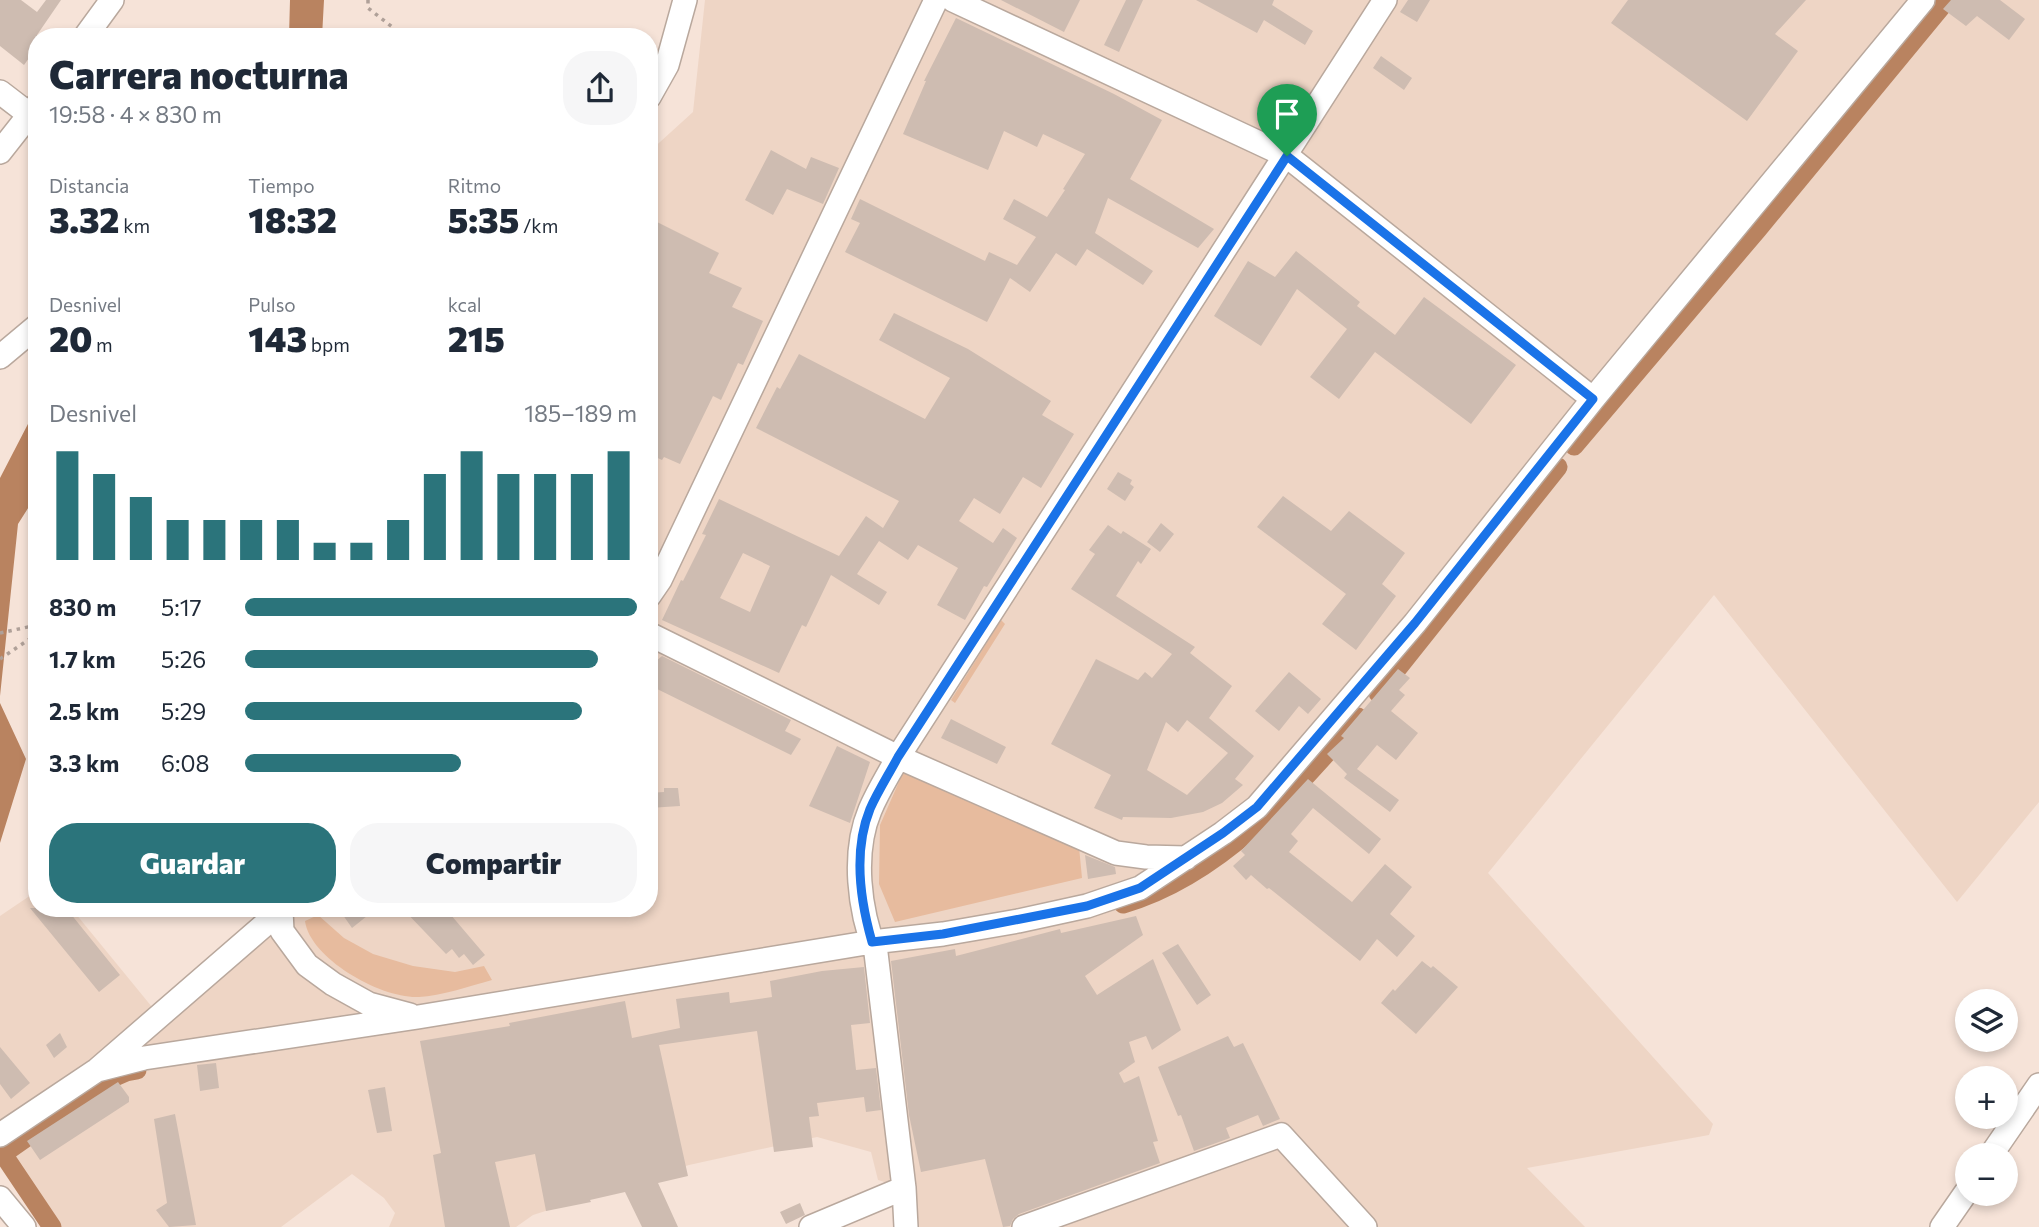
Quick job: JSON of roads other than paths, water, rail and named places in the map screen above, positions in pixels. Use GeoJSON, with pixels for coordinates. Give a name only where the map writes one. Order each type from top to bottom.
{"type":"FeatureCollection","features":[{"type":"Feature","properties":{"kind":"street"},"geometry":{"type":"LineString","coordinates":[[92,28],[112,0]]}},
{"type":"Feature","properties":{"kind":"street"},"geometry":{"type":"LineString","coordinates":[[658,81],[667,65],[685,0]]}},
{"type":"Feature","properties":{"kind":"street"},"geometry":{"type":"LineString","coordinates":[[658,583],[936,0]]}},
{"type":"Feature","properties":{"kind":"street"},"geometry":{"type":"LineString","coordinates":[[953,0],[1287,156],[1593,399]]}},
{"type":"Feature","properties":{"kind":"street"},"geometry":{"type":"LineString","coordinates":[[906,1227],[904,1188],[877,953],[866,920],[860,852],[870,809],[898,757],[1385,0]]}},
{"type":"Feature","properties":{"kind":"street"},"geometry":{"type":"LineString","coordinates":[[97,1070],[144,1058],[418,1017],[872,942],[943,934],[1087,906],[1140,888],[1257,807],[1415,623],[1593,399],[1923,0]]}},
{"type":"Feature","properties":{"kind":"street"},"geometry":{"type":"LineString","coordinates":[[0,92],[28,107]]}},
{"type":"Feature","properties":{"kind":"street"},"geometry":{"type":"LineString","coordinates":[[0,152],[28,116]]}},
{"type":"Feature","properties":{"kind":"street"},"geometry":{"type":"LineString","coordinates":[[0,357],[28,334]]}},
{"type":"Feature","properties":{"kind":"street"},"geometry":{"type":"LineString","coordinates":[[658,638],[898,757],[1116,853],[1186,858]]}},
{"type":"Feature","properties":{"kind":"street"},"geometry":{"type":"LineString","coordinates":[[0,1135],[97,1070],[274,917]]}},
{"type":"Feature","properties":{"kind":"street"},"geometry":{"type":"LineString","coordinates":[[283,917],[282,931],[307,965],[332,984],[369,1003],[418,1017]]}},
{"type":"Feature","properties":{"kind":"street"},"geometry":{"type":"LineString","coordinates":[[1999,1143],[2039,1085]]}},
{"type":"Feature","properties":{"kind":"street"},"geometry":{"type":"LineString","coordinates":[[1024,1227],[1281,1135],[1365,1227]]}},
{"type":"Feature","properties":{"kind":"street"},"geometry":{"type":"LineString","coordinates":[[811,1227],[904,1188]]}},
{"type":"Feature","properties":{"kind":"street"},"geometry":{"type":"LineString","coordinates":[[0,1198],[24,1227]]}},
{"type":"Feature","properties":{"kind":"street"},"geometry":{"type":"LineString","coordinates":[[1942,1227],[1957,1206]]}},
{"type":"Feature","properties":{"kind":"waterway"},"geometry":{"type":"LineString","coordinates":[[1574,446],[1947,0]]}},
{"type":"Feature","properties":{"kind":"waterway"},"geometry":{"type":"LineString","coordinates":[[1378,693],[1558,467]]}},
{"type":"Feature","properties":{"kind":"waterway"},"geometry":{"type":"LineString","coordinates":[[1123,904],[1158,891],[1191,874],[1223,852],[1281,802],[1358,717]]}},
{"type":"Feature","properties":{"kind":"waterway"},"geometry":{"type":"LineString","coordinates":[[52,1227],[3,1154],[110,1079],[137,1070]]}}]}
